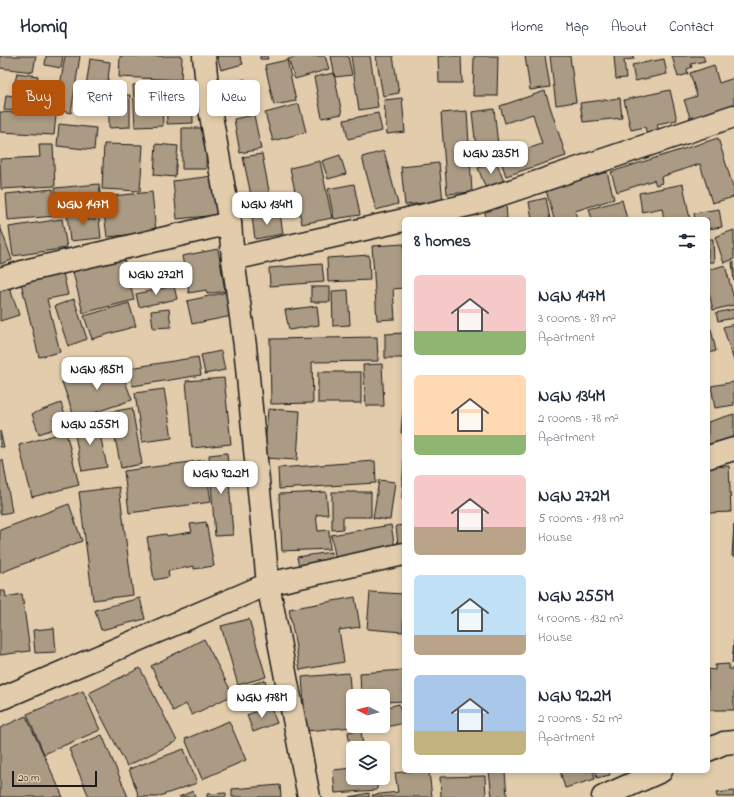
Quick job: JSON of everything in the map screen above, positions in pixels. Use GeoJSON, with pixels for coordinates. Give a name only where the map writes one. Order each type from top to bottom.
{"type":"FeatureCollection","features":[{"type":"Feature","properties":{"kind":"street"},"geometry":{"type":"LineString","coordinates":[[204,56],[210,104],[230,223],[233,259],[245,346],[268,584],[309,797]]}},
{"type":"Feature","properties":{"kind":"street"},"geometry":{"type":"LineString","coordinates":[[417,217],[472,204],[734,116]]}},
{"type":"Feature","properties":{"kind":"street"},"geometry":{"type":"LineString","coordinates":[[233,259],[402,220]]}},
{"type":"Feature","properties":{"kind":"street"},"geometry":{"type":"LineString","coordinates":[[0,279],[29,270],[230,223]]}},
{"type":"Feature","properties":{"kind":"street"},"geometry":{"type":"LineString","coordinates":[[710,456],[734,449]]}},
{"type":"Feature","properties":{"kind":"street"},"geometry":{"type":"LineString","coordinates":[[0,699],[268,584],[402,554]]}},
{"type":"Feature","properties":{"kind":"street"},"geometry":{"type":"LineString","coordinates":[[710,749],[724,743],[734,742]]}},
{"type":"Feature","properties":{"kind":"street"},"geometry":{"type":"LineString","coordinates":[[603,797],[657,773]]}},
{"type":"Feature","properties":{"kind":"building"},"geometry":{"type":"Polygon","coordinates":[[[0,56],[36,56],[33,72],[0,68],[0,56]]]}},
{"type":"Feature","properties":{"kind":"building"},"geometry":{"type":"Polygon","coordinates":[[[46,56],[63,56],[61,68],[45,65],[46,56]]]}},
{"type":"Feature","properties":{"kind":"building"},"geometry":{"type":"Polygon","coordinates":[[[65,56],[80,56],[76,80],[73,80],[73,100],[71,113],[65,112],[65,80],[61,80],[65,56]]]}},
{"type":"Feature","properties":{"kind":"building"},"geometry":{"type":"Polygon","coordinates":[[[120,56],[182,56],[181,80],[119,77],[120,56]]]}},
{"type":"Feature","properties":{"kind":"building"},"geometry":{"type":"Polygon","coordinates":[[[217,56],[240,56],[243,64],[221,70],[217,56]]]}},
{"type":"Feature","properties":{"kind":"building"},"geometry":{"type":"Polygon","coordinates":[[[260,56],[267,56],[268,59],[260,59],[260,56]]]}},
{"type":"Feature","properties":{"kind":"building"},"geometry":{"type":"Polygon","coordinates":[[[299,56],[325,56],[329,69],[295,79],[288,59],[299,56]]]}},
{"type":"Feature","properties":{"kind":"building"},"geometry":{"type":"Polygon","coordinates":[[[331,56],[348,56],[352,75],[335,77],[331,56]]]}},
{"type":"Feature","properties":{"kind":"building"},"geometry":{"type":"Polygon","coordinates":[[[351,56],[370,56],[378,107],[359,110],[351,56]]]}},
{"type":"Feature","properties":{"kind":"building"},"geometry":{"type":"Polygon","coordinates":[[[376,56],[393,56],[399,93],[383,96],[376,56]]]}},
{"type":"Feature","properties":{"kind":"building"},"geometry":{"type":"Polygon","coordinates":[[[438,56],[461,56],[462,83],[439,83],[438,56]]]}},
{"type":"Feature","properties":{"kind":"building"},"geometry":{"type":"Polygon","coordinates":[[[474,56],[498,56],[497,96],[473,96],[474,56]]]}},
{"type":"Feature","properties":{"kind":"building"},"geometry":{"type":"Polygon","coordinates":[[[525,56],[545,56],[550,87],[530,90],[525,56]]]}},
{"type":"Feature","properties":{"kind":"building"},"geometry":{"type":"Polygon","coordinates":[[[550,56],[570,56],[576,102],[556,105],[550,56]]]}},
{"type":"Feature","properties":{"kind":"building"},"geometry":{"type":"Polygon","coordinates":[[[614,56],[633,56],[634,59],[624,60],[626,78],[616,79],[614,56]]]}},
{"type":"Feature","properties":{"kind":"building"},"geometry":{"type":"Polygon","coordinates":[[[672,56],[703,56],[705,61],[691,64],[692,67],[687,69],[688,74],[678,77],[672,56]]]}},
{"type":"Feature","properties":{"kind":"building"},"geometry":{"type":"Polygon","coordinates":[[[90,59],[110,62],[108,80],[87,80],[90,59]]]}},
{"type":"Feature","properties":{"kind":"building"},"geometry":{"type":"Polygon","coordinates":[[[664,59],[667,74],[635,81],[632,65],[664,59]]]}},
{"type":"Feature","properties":{"kind":"building"},"geometry":{"type":"Polygon","coordinates":[[[287,60],[296,101],[274,105],[265,65],[287,60]]]}},
{"type":"Feature","properties":{"kind":"building"},"geometry":{"type":"Polygon","coordinates":[[[714,65],[719,83],[734,78],[734,106],[691,120],[684,100],[697,96],[690,73],[714,65]]]}},
{"type":"Feature","properties":{"kind":"building"},"geometry":{"type":"Polygon","coordinates":[[[17,73],[38,76],[37,80],[16,80],[17,73]]]}},
{"type":"Feature","properties":{"kind":"building"},"geometry":{"type":"Polygon","coordinates":[[[334,73],[342,114],[322,118],[314,77],[334,73]]]}},
{"type":"Feature","properties":{"kind":"building"},"geometry":{"type":"Polygon","coordinates":[[[133,85],[135,85],[135,116],[163,116],[163,126],[135,127],[133,85]]]}},
{"type":"Feature","properties":{"kind":"building"},"geometry":{"type":"Polygon","coordinates":[[[670,90],[677,120],[657,124],[659,131],[647,134],[645,127],[631,130],[624,100],[670,90]]]}},
{"type":"Feature","properties":{"kind":"building"},"geometry":{"type":"Polygon","coordinates":[[[545,91],[566,156],[506,176],[500,158],[542,144],[533,114],[505,123],[500,106],[545,91]]]}},
{"type":"Feature","properties":{"kind":"building"},"geometry":{"type":"Polygon","coordinates":[[[6,95],[12,96],[12,111],[4,110],[6,95]]]}},
{"type":"Feature","properties":{"kind":"building"},"geometry":{"type":"Polygon","coordinates":[[[127,95],[130,95],[130,127],[109,128],[109,116],[127,116],[127,95]]]}},
{"type":"Feature","properties":{"kind":"building"},"geometry":{"type":"Polygon","coordinates":[[[402,98],[405,132],[387,134],[384,100],[402,98]]]}},
{"type":"Feature","properties":{"kind":"building"},"geometry":{"type":"Polygon","coordinates":[[[620,98],[622,118],[583,122],[580,103],[620,98]]]}},
{"type":"Feature","properties":{"kind":"building"},"geometry":{"type":"Polygon","coordinates":[[[299,104],[306,132],[273,141],[265,113],[299,104]]]}},
{"type":"Feature","properties":{"kind":"building"},"geometry":{"type":"Polygon","coordinates":[[[494,109],[499,154],[477,157],[472,112],[494,109]]]}},
{"type":"Feature","properties":{"kind":"building"},"geometry":{"type":"Polygon","coordinates":[[[467,111],[472,192],[447,194],[441,113],[467,111]]]}},
{"type":"Feature","properties":{"kind":"building"},"geometry":{"type":"Polygon","coordinates":[[[0,112],[12,113],[12,116],[56,116],[54,135],[0,132],[0,112]]]}},
{"type":"Feature","properties":{"kind":"building"},"geometry":{"type":"Polygon","coordinates":[[[378,113],[382,131],[348,139],[344,120],[378,113]]]}},
{"type":"Feature","properties":{"kind":"building"},"geometry":{"type":"Polygon","coordinates":[[[167,116],[193,116],[193,123],[167,124],[167,116]]]}},
{"type":"Feature","properties":{"kind":"building"},"geometry":{"type":"Polygon","coordinates":[[[254,116],[261,149],[240,153],[234,119],[254,116]]]}},
{"type":"Feature","properties":{"kind":"building"},"geometry":{"type":"Polygon","coordinates":[[[59,124],[96,128],[94,150],[57,146],[59,124]]]}},
{"type":"Feature","properties":{"kind":"building"},"geometry":{"type":"Polygon","coordinates":[[[182,128],[207,128],[206,169],[182,169],[182,128]]]}},
{"type":"Feature","properties":{"kind":"building"},"geometry":{"type":"Polygon","coordinates":[[[718,138],[734,190],[734,197],[712,203],[700,164],[661,177],[662,183],[656,185],[654,180],[617,192],[611,172],[718,138]]]}},
{"type":"Feature","properties":{"kind":"building"},"geometry":{"type":"Polygon","coordinates":[[[104,144],[143,145],[140,191],[102,189],[104,144]]]}},
{"type":"Feature","properties":{"kind":"building"},"geometry":{"type":"Polygon","coordinates":[[[156,144],[178,146],[175,177],[154,175],[156,144]]]}},
{"type":"Feature","properties":{"kind":"building"},"geometry":{"type":"Polygon","coordinates":[[[39,145],[53,145],[55,186],[1,189],[0,159],[40,157],[39,145]]]}},
{"type":"Feature","properties":{"kind":"building"},"geometry":{"type":"Polygon","coordinates":[[[384,151],[398,204],[376,210],[362,157],[384,151]]]}},
{"type":"Feature","properties":{"kind":"building"},"geometry":{"type":"Polygon","coordinates":[[[262,154],[270,196],[252,200],[243,157],[262,154]]]}},
{"type":"Feature","properties":{"kind":"building"},"geometry":{"type":"Polygon","coordinates":[[[340,155],[346,174],[328,179],[322,161],[340,155]]]}},
{"type":"Feature","properties":{"kind":"building"},"geometry":{"type":"Polygon","coordinates":[[[320,161],[332,218],[302,224],[290,168],[320,161]]]}},
{"type":"Feature","properties":{"kind":"building"},"geometry":{"type":"Polygon","coordinates":[[[496,161],[504,182],[486,189],[478,168],[496,161]]]}},
{"type":"Feature","properties":{"kind":"building"},"geometry":{"type":"Polygon","coordinates":[[[439,163],[443,201],[405,205],[401,167],[439,163]]]}},
{"type":"Feature","properties":{"kind":"building"},"geometry":{"type":"Polygon","coordinates":[[[607,172],[614,199],[575,211],[576,217],[553,217],[546,190],[607,172]]]}},
{"type":"Feature","properties":{"kind":"building"},"geometry":{"type":"Polygon","coordinates":[[[213,176],[218,215],[177,219],[173,181],[213,176]]]}},
{"type":"Feature","properties":{"kind":"building"},"geometry":{"type":"Polygon","coordinates":[[[99,184],[101,202],[57,207],[55,188],[99,184]]]}},
{"type":"Feature","properties":{"kind":"building"},"geometry":{"type":"Polygon","coordinates":[[[354,184],[360,215],[334,219],[328,189],[354,184]]]}},
{"type":"Feature","properties":{"kind":"building"},"geometry":{"type":"Polygon","coordinates":[[[683,184],[690,217],[664,217],[662,208],[642,212],[639,193],[683,184]]]}},
{"type":"Feature","properties":{"kind":"building"},"geometry":{"type":"Polygon","coordinates":[[[53,189],[55,216],[8,220],[6,194],[53,189]]]}},
{"type":"Feature","properties":{"kind":"building"},"geometry":{"type":"Polygon","coordinates":[[[152,192],[156,232],[107,237],[102,197],[152,192]]]}},
{"type":"Feature","properties":{"kind":"building"},"geometry":{"type":"Polygon","coordinates":[[[546,198],[550,217],[532,217],[529,202],[546,198]]]}},
{"type":"Feature","properties":{"kind":"building"},"geometry":{"type":"Polygon","coordinates":[[[622,200],[626,217],[591,217],[589,209],[622,200]]]}},
{"type":"Feature","properties":{"kind":"building"},"geometry":{"type":"Polygon","coordinates":[[[506,204],[507,217],[486,217],[484,206],[506,204]]]}},
{"type":"Feature","properties":{"kind":"building"},"geometry":{"type":"Polygon","coordinates":[[[719,209],[722,227],[710,229],[710,217],[695,217],[694,213],[719,209]]]}},
{"type":"Feature","properties":{"kind":"building"},"geometry":{"type":"Polygon","coordinates":[[[98,210],[101,238],[70,241],[67,213],[87,211],[88,220],[95,220],[94,211],[98,210]]]}},
{"type":"Feature","properties":{"kind":"building"},"geometry":{"type":"Polygon","coordinates":[[[280,213],[283,234],[255,239],[252,217],[280,213]]]}},
{"type":"Feature","properties":{"kind":"building"},"geometry":{"type":"Polygon","coordinates":[[[62,219],[67,248],[13,256],[9,227],[62,219]]]}},
{"type":"Feature","properties":{"kind":"building"},"geometry":{"type":"Polygon","coordinates":[[[0,226],[12,260],[0,264],[0,226]]]}},
{"type":"Feature","properties":{"kind":"building"},"geometry":{"type":"Polygon","coordinates":[[[734,230],[734,259],[724,263],[715,237],[734,230]]]}},
{"type":"Feature","properties":{"kind":"building"},"geometry":{"type":"Polygon","coordinates":[[[710,239],[713,239],[714,262],[710,262],[710,239]]]}},
{"type":"Feature","properties":{"kind":"building"},"geometry":{"type":"Polygon","coordinates":[[[402,244],[402,288],[393,289],[395,319],[377,320],[372,246],[402,244]]]}},
{"type":"Feature","properties":{"kind":"building"},"geometry":{"type":"Polygon","coordinates":[[[218,249],[225,291],[207,294],[206,290],[189,293],[182,256],[218,249]]]}},
{"type":"Feature","properties":{"kind":"building"},"geometry":{"type":"Polygon","coordinates":[[[123,255],[134,300],[83,313],[72,268],[123,255]]]}},
{"type":"Feature","properties":{"kind":"building"},"geometry":{"type":"Polygon","coordinates":[[[369,255],[370,280],[328,282],[327,258],[369,255]]]}},
{"type":"Feature","properties":{"kind":"building"},"geometry":{"type":"Polygon","coordinates":[[[732,262],[734,262],[734,281],[732,262]]]}},
{"type":"Feature","properties":{"kind":"building"},"geometry":{"type":"Polygon","coordinates":[[[322,264],[324,282],[270,286],[269,268],[322,264]]]}},
{"type":"Feature","properties":{"kind":"building"},"geometry":{"type":"Polygon","coordinates":[[[725,265],[734,299],[734,305],[713,310],[710,297],[710,269],[725,265]]]}},
{"type":"Feature","properties":{"kind":"building"},"geometry":{"type":"Polygon","coordinates":[[[63,273],[68,295],[47,299],[60,352],[39,357],[21,283],[63,273]]]}},
{"type":"Feature","properties":{"kind":"building"},"geometry":{"type":"Polygon","coordinates":[[[8,283],[19,315],[0,321],[0,286],[8,283]]]}},
{"type":"Feature","properties":{"kind":"building"},"geometry":{"type":"Polygon","coordinates":[[[174,286],[177,299],[139,307],[136,294],[174,286]]]}},
{"type":"Feature","properties":{"kind":"building"},"geometry":{"type":"Polygon","coordinates":[[[311,287],[330,287],[330,302],[311,302],[311,287]]]}},
{"type":"Feature","properties":{"kind":"building"},"geometry":{"type":"Polygon","coordinates":[[[348,290],[350,325],[333,326],[332,291],[348,290]]]}},
{"type":"Feature","properties":{"kind":"building"},"geometry":{"type":"Polygon","coordinates":[[[227,292],[232,316],[192,324],[187,301],[227,292]]]}},
{"type":"Feature","properties":{"kind":"building"},"geometry":{"type":"Polygon","coordinates":[[[74,299],[87,339],[68,346],[55,306],[74,299]]]}},
{"type":"Feature","properties":{"kind":"building"},"geometry":{"type":"Polygon","coordinates":[[[129,303],[136,326],[92,339],[84,316],[129,303]]]}},
{"type":"Feature","properties":{"kind":"building"},"geometry":{"type":"Polygon","coordinates":[[[317,306],[319,325],[289,330],[285,310],[317,306]]]}},
{"type":"Feature","properties":{"kind":"building"},"geometry":{"type":"Polygon","coordinates":[[[169,309],[171,327],[153,328],[151,311],[169,309]]]}},
{"type":"Feature","properties":{"kind":"building"},"geometry":{"type":"Polygon","coordinates":[[[734,309],[734,318],[718,321],[716,313],[734,309]]]}},
{"type":"Feature","properties":{"kind":"building"},"geometry":{"type":"Polygon","coordinates":[[[734,324],[734,361],[723,327],[734,324]]]}},
{"type":"Feature","properties":{"kind":"building"},"geometry":{"type":"Polygon","coordinates":[[[710,329],[716,351],[710,352],[710,329]]]}},
{"type":"Feature","properties":{"kind":"building"},"geometry":{"type":"Polygon","coordinates":[[[402,333],[402,358],[385,358],[385,334],[402,333]]]}},
{"type":"Feature","properties":{"kind":"building"},"geometry":{"type":"Polygon","coordinates":[[[377,337],[378,361],[312,362],[313,403],[271,404],[270,339],[377,337]]]}},
{"type":"Feature","properties":{"kind":"building"},"geometry":{"type":"Polygon","coordinates":[[[221,351],[225,370],[205,374],[201,355],[221,351]]]}},
{"type":"Feature","properties":{"kind":"building"},"geometry":{"type":"Polygon","coordinates":[[[198,357],[201,375],[133,386],[130,368],[198,357]]]}},
{"type":"Feature","properties":{"kind":"building"},"geometry":{"type":"Polygon","coordinates":[[[118,362],[132,400],[75,419],[62,382],[118,362]]]}},
{"type":"Feature","properties":{"kind":"building"},"geometry":{"type":"Polygon","coordinates":[[[382,364],[384,406],[366,406],[363,365],[382,364]]]}},
{"type":"Feature","properties":{"kind":"building"},"geometry":{"type":"Polygon","coordinates":[[[318,372],[361,372],[361,403],[318,403],[318,372]]]}},
{"type":"Feature","properties":{"kind":"building"},"geometry":{"type":"Polygon","coordinates":[[[224,378],[231,444],[192,448],[186,381],[224,378]]]}},
{"type":"Feature","properties":{"kind":"building"},"geometry":{"type":"Polygon","coordinates":[[[734,382],[734,405],[715,408],[711,386],[734,382]]]}},
{"type":"Feature","properties":{"kind":"building"},"geometry":{"type":"Polygon","coordinates":[[[164,389],[172,438],[142,442],[135,393],[164,389]]]}},
{"type":"Feature","properties":{"kind":"building"},"geometry":{"type":"Polygon","coordinates":[[[61,403],[68,424],[39,434],[32,414],[61,403]]]}},
{"type":"Feature","properties":{"kind":"building"},"geometry":{"type":"Polygon","coordinates":[[[132,408],[142,464],[121,468],[110,412],[132,408]]]}},
{"type":"Feature","properties":{"kind":"building"},"geometry":{"type":"Polygon","coordinates":[[[268,409],[300,411],[297,460],[264,458],[268,409]]]}},
{"type":"Feature","properties":{"kind":"building"},"geometry":{"type":"Polygon","coordinates":[[[734,414],[734,437],[710,444],[710,421],[734,414]]]}},
{"type":"Feature","properties":{"kind":"building"},"geometry":{"type":"Polygon","coordinates":[[[97,420],[107,467],[82,471],[73,425],[97,420]]]}},
{"type":"Feature","properties":{"kind":"building"},"geometry":{"type":"Polygon","coordinates":[[[0,431],[4,447],[0,447],[0,431]]]}},
{"type":"Feature","properties":{"kind":"building"},"geometry":{"type":"Polygon","coordinates":[[[66,432],[79,485],[32,497],[19,445],[66,432]]]}},
{"type":"Feature","properties":{"kind":"building"},"geometry":{"type":"Polygon","coordinates":[[[227,453],[233,535],[215,536],[209,455],[227,453]]]}},
{"type":"Feature","properties":{"kind":"building"},"geometry":{"type":"Polygon","coordinates":[[[3,460],[12,512],[0,514],[0,461],[3,460]]]}},
{"type":"Feature","properties":{"kind":"building"},"geometry":{"type":"Polygon","coordinates":[[[205,460],[211,502],[129,513],[124,471],[205,460]]]}},
{"type":"Feature","properties":{"kind":"building"},"geometry":{"type":"Polygon","coordinates":[[[375,461],[376,483],[279,489],[278,468],[375,461]]]}},
{"type":"Feature","properties":{"kind":"building"},"geometry":{"type":"Polygon","coordinates":[[[729,466],[731,512],[710,513],[710,467],[729,466]]]}},
{"type":"Feature","properties":{"kind":"building"},"geometry":{"type":"Polygon","coordinates":[[[379,480],[395,482],[390,520],[373,518],[379,480]]]}},
{"type":"Feature","properties":{"kind":"building"},"geometry":{"type":"Polygon","coordinates":[[[119,487],[133,595],[93,600],[79,492],[119,487]]]}},
{"type":"Feature","properties":{"kind":"building"},"geometry":{"type":"Polygon","coordinates":[[[326,492],[328,514],[316,515],[318,531],[329,530],[330,549],[282,551],[279,494],[326,492]]]}},
{"type":"Feature","properties":{"kind":"building"},"geometry":{"type":"Polygon","coordinates":[[[332,492],[371,492],[371,517],[343,517],[343,529],[332,530],[332,492]]]}},
{"type":"Feature","properties":{"kind":"building"},"geometry":{"type":"Polygon","coordinates":[[[69,504],[82,541],[0,573],[0,530],[69,504]]]}},
{"type":"Feature","properties":{"kind":"building"},"geometry":{"type":"Polygon","coordinates":[[[206,522],[214,566],[194,569],[194,566],[168,571],[169,577],[154,580],[147,537],[166,534],[167,536],[192,532],[190,524],[206,522]]]}},
{"type":"Feature","properties":{"kind":"building"},"geometry":{"type":"Polygon","coordinates":[[[734,524],[734,557],[732,556],[734,524]]]}},
{"type":"Feature","properties":{"kind":"building"},"geometry":{"type":"Polygon","coordinates":[[[391,525],[396,554],[337,565],[331,535],[391,525]]]}},
{"type":"Feature","properties":{"kind":"building"},"geometry":{"type":"Polygon","coordinates":[[[402,525],[402,545],[398,545],[396,526],[402,525]]]}},
{"type":"Feature","properties":{"kind":"building"},"geometry":{"type":"Polygon","coordinates":[[[331,552],[332,563],[299,567],[297,557],[331,552]]]}},
{"type":"Feature","properties":{"kind":"building"},"geometry":{"type":"Polygon","coordinates":[[[0,591],[5,591],[6,597],[22,594],[30,651],[0,655],[0,591]]]}},
{"type":"Feature","properties":{"kind":"building"},"geometry":{"type":"Polygon","coordinates":[[[370,592],[402,594],[402,632],[367,629],[370,592]]]}},
{"type":"Feature","properties":{"kind":"building"},"geometry":{"type":"Polygon","coordinates":[[[355,597],[360,627],[339,630],[344,662],[300,670],[289,609],[355,597]]]}},
{"type":"Feature","properties":{"kind":"building"},"geometry":{"type":"Polygon","coordinates":[[[140,598],[145,619],[101,630],[95,610],[140,598]]]}},
{"type":"Feature","properties":{"kind":"building"},"geometry":{"type":"Polygon","coordinates":[[[249,619],[266,677],[238,685],[221,626],[249,619]]]}},
{"type":"Feature","properties":{"kind":"building"},"geometry":{"type":"Polygon","coordinates":[[[54,628],[56,652],[35,653],[33,630],[54,628]]]}},
{"type":"Feature","properties":{"kind":"building"},"geometry":{"type":"Polygon","coordinates":[[[204,639],[233,695],[192,715],[186,704],[173,711],[151,666],[204,639]]]}},
{"type":"Feature","properties":{"kind":"building"},"geometry":{"type":"Polygon","coordinates":[[[734,640],[734,663],[732,663],[734,640]]]}},
{"type":"Feature","properties":{"kind":"building"},"geometry":{"type":"Polygon","coordinates":[[[729,664],[729,669],[734,669],[734,710],[710,710],[710,669],[715,670],[715,665],[729,664]]]}},
{"type":"Feature","properties":{"kind":"building"},"geometry":{"type":"Polygon","coordinates":[[[140,668],[177,741],[127,766],[89,693],[140,668]]]}},
{"type":"Feature","properties":{"kind":"building"},"geometry":{"type":"Polygon","coordinates":[[[402,670],[402,701],[390,702],[390,689],[361,689],[360,673],[402,670]]]}},
{"type":"Feature","properties":{"kind":"building"},"geometry":{"type":"Polygon","coordinates":[[[349,673],[350,689],[346,689],[346,728],[306,731],[302,677],[349,673]]]}},
{"type":"Feature","properties":{"kind":"building"},"geometry":{"type":"Polygon","coordinates":[[[265,680],[272,702],[245,710],[238,689],[265,680]]]}},
{"type":"Feature","properties":{"kind":"building"},"geometry":{"type":"Polygon","coordinates":[[[83,691],[100,730],[44,754],[27,714],[83,691]]]}},
{"type":"Feature","properties":{"kind":"building"},"geometry":{"type":"Polygon","coordinates":[[[399,704],[402,715],[402,723],[390,726],[390,706],[399,704]]]}},
{"type":"Feature","properties":{"kind":"building"},"geometry":{"type":"Polygon","coordinates":[[[270,706],[277,723],[253,732],[247,715],[270,706]]]}},
{"type":"Feature","properties":{"kind":"building"},"geometry":{"type":"Polygon","coordinates":[[[26,716],[63,797],[0,797],[0,728],[26,716]]]}},
{"type":"Feature","properties":{"kind":"building"},"geometry":{"type":"Polygon","coordinates":[[[229,721],[246,760],[202,779],[185,739],[229,721]]]}},
{"type":"Feature","properties":{"kind":"building"},"geometry":{"type":"Polygon","coordinates":[[[348,733],[361,733],[362,741],[349,741],[348,733]]]}},
{"type":"Feature","properties":{"kind":"building"},"geometry":{"type":"Polygon","coordinates":[[[102,735],[128,797],[89,797],[69,749],[102,735]]]}},
{"type":"Feature","properties":{"kind":"building"},"geometry":{"type":"Polygon","coordinates":[[[184,749],[197,783],[157,797],[139,797],[129,769],[184,749]]]}},
{"type":"Feature","properties":{"kind":"building"},"geometry":{"type":"Polygon","coordinates":[[[346,769],[346,785],[377,785],[377,790],[335,793],[333,770],[346,769]]]}},
{"type":"Feature","properties":{"kind":"building"},"geometry":{"type":"Polygon","coordinates":[[[395,773],[429,773],[432,797],[373,797],[372,795],[398,792],[395,773]]]}},
{"type":"Feature","properties":{"kind":"building"},"geometry":{"type":"Polygon","coordinates":[[[489,773],[505,773],[507,797],[492,797],[489,773]]]}},
{"type":"Feature","properties":{"kind":"building"},"geometry":{"type":"Polygon","coordinates":[[[561,773],[594,773],[595,779],[565,788],[561,773]]]}},
{"type":"Feature","properties":{"kind":"building"},"geometry":{"type":"Polygon","coordinates":[[[596,773],[610,773],[610,775],[597,778],[596,773]]]}},
{"type":"Feature","properties":{"kind":"building"},"geometry":{"type":"Polygon","coordinates":[[[485,776],[486,797],[441,797],[440,777],[485,776]]]}},
{"type":"Feature","properties":{"kind":"building"},"geometry":{"type":"Polygon","coordinates":[[[280,785],[281,797],[232,797],[232,789],[280,785]]]}},
{"type":"Feature","properties":{"kind":"building"},"geometry":{"type":"Polygon","coordinates":[[[193,791],[195,797],[179,797],[193,791]]]}},
{"type":"Feature","properties":{"kind":"building"},"geometry":{"type":"Polygon","coordinates":[[[734,791],[734,797],[717,797],[716,793],[734,791]]]}},
{"type":"Feature","properties":{"kind":"building"},"geometry":{"type":"Polygon","coordinates":[[[226,793],[226,797],[207,797],[207,794],[226,793]]]}},
{"type":"Feature","properties":{"kind":"building"},"geometry":{"type":"Polygon","coordinates":[[[369,793],[369,797],[349,797],[369,793]]]}}]}
